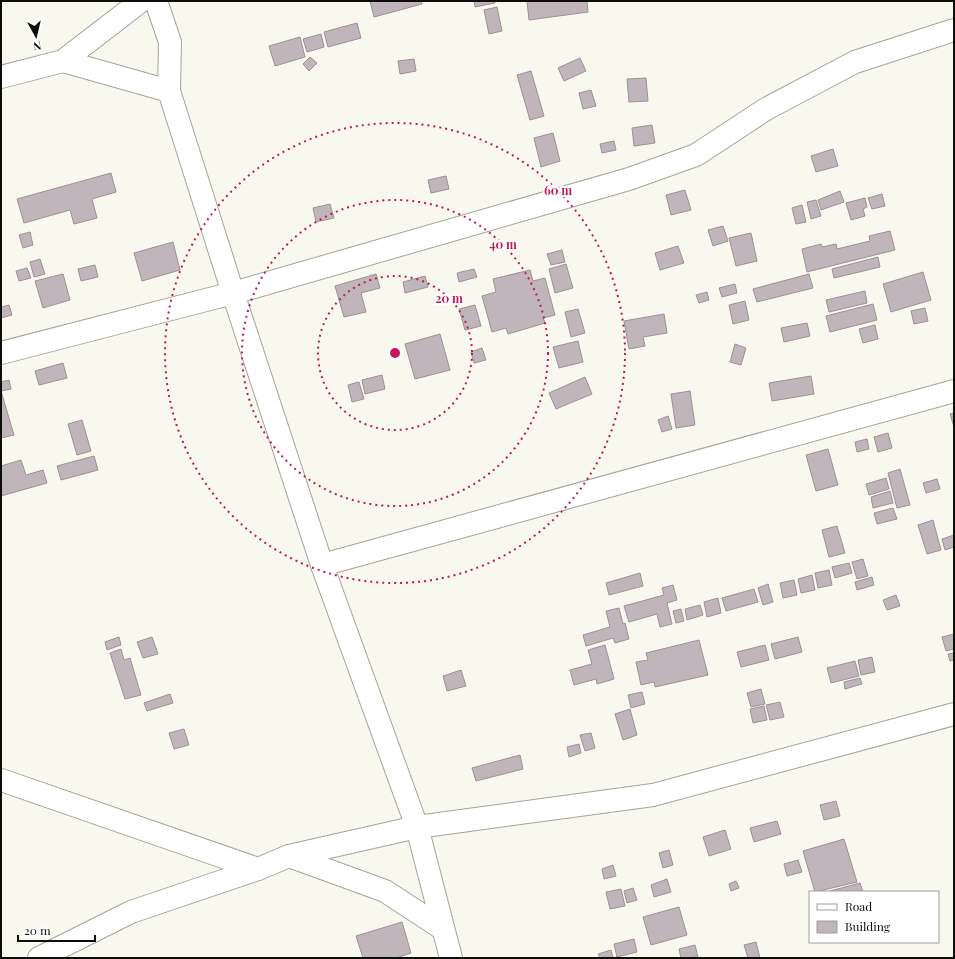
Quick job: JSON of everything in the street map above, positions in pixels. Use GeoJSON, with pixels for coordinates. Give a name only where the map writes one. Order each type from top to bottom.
{"type":"FeatureCollection","features":[{"type":"Feature","properties":{"kind":"street"},"geometry":{"type":"LineString","coordinates":[[1,77],[63,61],[142,1]]}},
{"type":"Feature","properties":{"kind":"street"},"geometry":{"type":"LineString","coordinates":[[156,1],[170,42],[169,91],[322,565],[417,827],[451,958]]}},
{"type":"Feature","properties":{"kind":"street"},"geometry":{"type":"LineString","coordinates":[[1,353],[233,293],[629,179],[696,155],[766,108],[855,62],[954,30]]}},
{"type":"Feature","properties":{"kind":"street"},"geometry":{"type":"LineString","coordinates":[[63,61],[169,91]]}},
{"type":"Feature","properties":{"kind":"street"},"geometry":{"type":"LineString","coordinates":[[322,565],[954,391]]}},
{"type":"Feature","properties":{"kind":"street"},"geometry":{"type":"LineString","coordinates":[[39,958],[131,912],[258,869],[289,856],[417,827],[653,795],[954,714]]}},
{"type":"Feature","properties":{"kind":"street"},"geometry":{"type":"LineString","coordinates":[[1,780],[258,869]]}},
{"type":"Feature","properties":{"kind":"street"},"geometry":{"type":"LineString","coordinates":[[289,856],[385,891],[443,930]]}},
{"type":"Feature","properties":{"kind":"building"},"geometry":{"type":"Polygon","coordinates":[[[370,1],[421,1],[422,4],[374,17],[370,1]]]}},
{"type":"Feature","properties":{"kind":"building"},"geometry":{"type":"Polygon","coordinates":[[[474,1],[495,1],[495,3],[475,7],[474,1]]]}},
{"type":"Feature","properties":{"kind":"building"},"geometry":{"type":"Polygon","coordinates":[[[527,1],[587,1],[588,12],[529,20],[527,1]]]}},
{"type":"Feature","properties":{"kind":"building"},"geometry":{"type":"Polygon","coordinates":[[[497,7],[502,31],[489,34],[484,10],[497,7]]]}},
{"type":"Feature","properties":{"kind":"building"},"geometry":{"type":"Polygon","coordinates":[[[357,23],[361,38],[328,47],[324,32],[357,23]]]}},
{"type":"Feature","properties":{"kind":"building"},"geometry":{"type":"Polygon","coordinates":[[[321,34],[324,47],[307,52],[303,39],[321,34]]]}},
{"type":"Feature","properties":{"kind":"building"},"geometry":{"type":"Polygon","coordinates":[[[300,37],[305,57],[275,66],[269,46],[300,37]]]}},
{"type":"Feature","properties":{"kind":"building"},"geometry":{"type":"Polygon","coordinates":[[[310,57],[317,63],[309,71],[303,64],[310,57]]]}},
{"type":"Feature","properties":{"kind":"building"},"geometry":{"type":"Polygon","coordinates":[[[580,58],[586,71],[564,81],[558,68],[580,58]]]}},
{"type":"Feature","properties":{"kind":"building"},"geometry":{"type":"Polygon","coordinates":[[[414,59],[416,71],[400,74],[398,61],[414,59]]]}},
{"type":"Feature","properties":{"kind":"building"},"geometry":{"type":"Polygon","coordinates":[[[531,71],[544,116],[530,120],[517,75],[531,71]]]}},
{"type":"Feature","properties":{"kind":"building"},"geometry":{"type":"Polygon","coordinates":[[[646,78],[648,101],[629,102],[627,79],[646,78]]]}},
{"type":"Feature","properties":{"kind":"building"},"geometry":{"type":"Polygon","coordinates":[[[591,90],[596,106],[583,109],[579,93],[591,90]]]}},
{"type":"Feature","properties":{"kind":"building"},"geometry":{"type":"Polygon","coordinates":[[[652,125],[655,143],[634,146],[632,128],[652,125]]]}},
{"type":"Feature","properties":{"kind":"building"},"geometry":{"type":"Polygon","coordinates":[[[553,133],[560,161],[541,167],[534,138],[553,133]]]}},
{"type":"Feature","properties":{"kind":"building"},"geometry":{"type":"Polygon","coordinates":[[[614,141],[616,150],[602,153],[600,144],[614,141]]]}},
{"type":"Feature","properties":{"kind":"building"},"geometry":{"type":"Polygon","coordinates":[[[833,149],[838,166],[816,172],[811,156],[833,149]]]}},
{"type":"Feature","properties":{"kind":"building"},"geometry":{"type":"Polygon","coordinates":[[[111,173],[116,192],[92,199],[97,218],[74,224],[70,210],[24,223],[17,199],[111,173]]]}},
{"type":"Feature","properties":{"kind":"building"},"geometry":{"type":"Polygon","coordinates":[[[446,176],[449,189],[431,193],[428,180],[446,176]]]}},
{"type":"Feature","properties":{"kind":"building"},"geometry":{"type":"Polygon","coordinates":[[[685,190],[691,210],[671,215],[666,195],[685,190]]]}},
{"type":"Feature","properties":{"kind":"building"},"geometry":{"type":"Polygon","coordinates":[[[840,191],[844,202],[821,210],[818,200],[840,191]]]}},
{"type":"Feature","properties":{"kind":"building"},"geometry":{"type":"Polygon","coordinates":[[[882,194],[885,206],[872,209],[868,198],[882,194]]]}},
{"type":"Feature","properties":{"kind":"building"},"geometry":{"type":"Polygon","coordinates":[[[865,198],[867,207],[863,209],[865,216],[851,220],[846,203],[865,198]]]}},
{"type":"Feature","properties":{"kind":"building"},"geometry":{"type":"Polygon","coordinates":[[[816,200],[821,216],[811,219],[807,202],[816,200]]]}},
{"type":"Feature","properties":{"kind":"building"},"geometry":{"type":"Polygon","coordinates":[[[330,204],[334,218],[316,222],[313,208],[330,204]]]}},
{"type":"Feature","properties":{"kind":"building"},"geometry":{"type":"Polygon","coordinates":[[[802,205],[806,222],[796,224],[792,208],[802,205]]]}},
{"type":"Feature","properties":{"kind":"building"},"geometry":{"type":"Polygon","coordinates":[[[723,226],[728,241],[713,246],[708,230],[723,226]]]}},
{"type":"Feature","properties":{"kind":"building"},"geometry":{"type":"Polygon","coordinates":[[[890,231],[895,250],[807,272],[802,249],[821,244],[822,247],[836,244],[837,249],[870,241],[869,236],[890,231]]]}},
{"type":"Feature","properties":{"kind":"building"},"geometry":{"type":"Polygon","coordinates":[[[30,232],[33,245],[23,248],[19,235],[30,232]]]}},
{"type":"Feature","properties":{"kind":"building"},"geometry":{"type":"Polygon","coordinates":[[[751,233],[757,261],[736,266],[729,238],[751,233]]]}},
{"type":"Feature","properties":{"kind":"building"},"geometry":{"type":"Polygon","coordinates":[[[173,242],[180,270],[142,281],[134,253],[173,242]]]}},
{"type":"Feature","properties":{"kind":"building"},"geometry":{"type":"Polygon","coordinates":[[[678,246],[684,263],[660,270],[655,253],[678,246]]]}},
{"type":"Feature","properties":{"kind":"building"},"geometry":{"type":"Polygon","coordinates":[[[562,250],[565,262],[551,265],[547,254],[562,250]]]}},
{"type":"Feature","properties":{"kind":"building"},"geometry":{"type":"Polygon","coordinates":[[[878,257],[880,267],[834,278],[832,269],[878,257]]]}},
{"type":"Feature","properties":{"kind":"building"},"geometry":{"type":"Polygon","coordinates":[[[40,259],[45,274],[34,277],[30,262],[40,259]]]}},
{"type":"Feature","properties":{"kind":"building"},"geometry":{"type":"Polygon","coordinates":[[[566,264],[573,288],[555,293],[549,269],[566,264]]]}},
{"type":"Feature","properties":{"kind":"building"},"geometry":{"type":"Polygon","coordinates":[[[95,265],[98,277],[81,281],[78,269],[95,265]]]}},
{"type":"Feature","properties":{"kind":"building"},"geometry":{"type":"Polygon","coordinates":[[[27,268],[31,278],[19,281],[16,271],[27,268]]]}},
{"type":"Feature","properties":{"kind":"building"},"geometry":{"type":"Polygon","coordinates":[[[474,269],[477,277],[459,282],[457,273],[474,269]]]}},
{"type":"Feature","properties":{"kind":"building"},"geometry":{"type":"Polygon","coordinates":[[[530,270],[533,281],[545,278],[555,315],[543,318],[545,323],[508,334],[506,328],[492,332],[482,296],[496,292],[493,279],[530,270]]]}},
{"type":"Feature","properties":{"kind":"building"},"geometry":{"type":"Polygon","coordinates":[[[923,272],[931,300],[891,312],[883,284],[923,272]]]}},
{"type":"Feature","properties":{"kind":"building"},"geometry":{"type":"Polygon","coordinates":[[[63,274],[70,300],[43,308],[35,281],[63,274]]]}},
{"type":"Feature","properties":{"kind":"building"},"geometry":{"type":"Polygon","coordinates":[[[376,274],[380,288],[361,293],[366,312],[344,317],[335,286],[376,274]]]}},
{"type":"Feature","properties":{"kind":"building"},"geometry":{"type":"Polygon","coordinates":[[[809,274],[813,288],[757,302],[753,289],[809,274]]]}},
{"type":"Feature","properties":{"kind":"building"},"geometry":{"type":"Polygon","coordinates":[[[425,276],[428,287],[405,293],[403,282],[425,276]]]}},
{"type":"Feature","properties":{"kind":"building"},"geometry":{"type":"Polygon","coordinates":[[[735,284],[737,293],[722,297],[719,288],[735,284]]]}},
{"type":"Feature","properties":{"kind":"building"},"geometry":{"type":"Polygon","coordinates":[[[865,291],[867,303],[829,312],[826,300],[865,291]]]}},
{"type":"Feature","properties":{"kind":"building"},"geometry":{"type":"Polygon","coordinates":[[[707,292],[709,300],[699,303],[696,295],[707,292]]]}},
{"type":"Feature","properties":{"kind":"building"},"geometry":{"type":"Polygon","coordinates":[[[745,301],[749,320],[733,324],[729,305],[745,301]]]}},
{"type":"Feature","properties":{"kind":"building"},"geometry":{"type":"Polygon","coordinates":[[[873,304],[877,320],[830,332],[826,316],[873,304]]]}},
{"type":"Feature","properties":{"kind":"building"},"geometry":{"type":"Polygon","coordinates":[[[9,305],[12,315],[1,318],[1,307],[9,305]]]}},
{"type":"Feature","properties":{"kind":"building"},"geometry":{"type":"Polygon","coordinates":[[[475,305],[481,326],[465,330],[459,309],[475,305]]]}},
{"type":"Feature","properties":{"kind":"building"},"geometry":{"type":"Polygon","coordinates":[[[925,308],[928,321],[914,324],[911,311],[925,308]]]}},
{"type":"Feature","properties":{"kind":"building"},"geometry":{"type":"Polygon","coordinates":[[[578,309],[585,333],[571,337],[565,312],[578,309]]]}},
{"type":"Feature","properties":{"kind":"building"},"geometry":{"type":"Polygon","coordinates":[[[664,314],[667,333],[643,337],[645,346],[629,349],[624,321],[664,314]]]}},
{"type":"Feature","properties":{"kind":"building"},"geometry":{"type":"Polygon","coordinates":[[[807,323],[810,336],[784,342],[781,328],[807,323]]]}},
{"type":"Feature","properties":{"kind":"building"},"geometry":{"type":"Polygon","coordinates":[[[875,325],[878,339],[863,343],[859,329],[875,325]]]}},
{"type":"Feature","properties":{"kind":"building"},"geometry":{"type":"Polygon","coordinates":[[[440,334],[450,370],[415,379],[405,344],[440,334]]]}},
{"type":"Feature","properties":{"kind":"building"},"geometry":{"type":"Polygon","coordinates":[[[578,341],[583,362],[559,368],[553,347],[578,341]]]}},
{"type":"Feature","properties":{"kind":"building"},"geometry":{"type":"Polygon","coordinates":[[[735,344],[746,348],[741,365],[730,362],[735,344]]]}},
{"type":"Feature","properties":{"kind":"building"},"geometry":{"type":"Polygon","coordinates":[[[482,348],[486,360],[474,363],[471,352],[482,348]]]}},
{"type":"Feature","properties":{"kind":"building"},"geometry":{"type":"Polygon","coordinates":[[[63,363],[67,378],[39,385],[35,371],[63,363]]]}},
{"type":"Feature","properties":{"kind":"building"},"geometry":{"type":"Polygon","coordinates":[[[382,375],[385,389],[365,394],[362,380],[382,375]]]}},
{"type":"Feature","properties":{"kind":"building"},"geometry":{"type":"Polygon","coordinates":[[[811,376],[814,394],[772,401],[769,383],[811,376]]]}},
{"type":"Feature","properties":{"kind":"building"},"geometry":{"type":"Polygon","coordinates":[[[585,377],[592,394],[556,409],[549,393],[585,377]]]}},
{"type":"Feature","properties":{"kind":"building"},"geometry":{"type":"Polygon","coordinates":[[[9,380],[11,389],[1,391],[1,382],[9,380]]]}},
{"type":"Feature","properties":{"kind":"building"},"geometry":{"type":"Polygon","coordinates":[[[359,382],[364,399],[352,402],[348,385],[359,382]]]}},
{"type":"Feature","properties":{"kind":"building"},"geometry":{"type":"Polygon","coordinates":[[[1,391],[14,435],[1,438],[1,391]]]}},
{"type":"Feature","properties":{"kind":"building"},"geometry":{"type":"Polygon","coordinates":[[[690,391],[695,425],[676,428],[671,394],[690,391]]]}},
{"type":"Feature","properties":{"kind":"building"},"geometry":{"type":"Polygon","coordinates":[[[954,413],[954,427],[950,414],[954,413]]]}},
{"type":"Feature","properties":{"kind":"building"},"geometry":{"type":"Polygon","coordinates":[[[668,416],[672,429],[662,432],[658,420],[668,416]]]}},
{"type":"Feature","properties":{"kind":"building"},"geometry":{"type":"Polygon","coordinates":[[[82,420],[91,451],[77,455],[68,424],[82,420]]]}},
{"type":"Feature","properties":{"kind":"building"},"geometry":{"type":"Polygon","coordinates":[[[888,433],[892,448],[878,452],[874,437],[888,433]]]}},
{"type":"Feature","properties":{"kind":"building"},"geometry":{"type":"Polygon","coordinates":[[[867,439],[869,449],[857,452],[855,442],[867,439]]]}},
{"type":"Feature","properties":{"kind":"building"},"geometry":{"type":"Polygon","coordinates":[[[828,449],[838,485],[816,491],[806,455],[828,449]]]}},
{"type":"Feature","properties":{"kind":"building"},"geometry":{"type":"Polygon","coordinates":[[[94,456],[98,470],[61,480],[57,466],[94,456]]]}},
{"type":"Feature","properties":{"kind":"building"},"geometry":{"type":"Polygon","coordinates":[[[21,460],[26,475],[43,470],[47,483],[1,496],[1,466],[21,460]]]}},
{"type":"Feature","properties":{"kind":"building"},"geometry":{"type":"Polygon","coordinates":[[[900,469],[910,505],[897,508],[888,473],[900,469]]]}},
{"type":"Feature","properties":{"kind":"building"},"geometry":{"type":"Polygon","coordinates":[[[886,478],[889,489],[869,495],[866,484],[886,478]]]}},
{"type":"Feature","properties":{"kind":"building"},"geometry":{"type":"Polygon","coordinates":[[[937,479],[940,489],[926,493],[923,483],[937,479]]]}},
{"type":"Feature","properties":{"kind":"building"},"geometry":{"type":"Polygon","coordinates":[[[890,491],[893,503],[873,508],[871,497],[890,491]]]}},
{"type":"Feature","properties":{"kind":"building"},"geometry":{"type":"Polygon","coordinates":[[[893,508],[897,519],[877,524],[874,513],[893,508]]]}},
{"type":"Feature","properties":{"kind":"building"},"geometry":{"type":"Polygon","coordinates":[[[933,520],[941,550],[927,554],[918,525],[933,520]]]}},
{"type":"Feature","properties":{"kind":"building"},"geometry":{"type":"Polygon","coordinates":[[[837,526],[845,553],[829,557],[822,530],[837,526]]]}},
{"type":"Feature","properties":{"kind":"building"},"geometry":{"type":"Polygon","coordinates":[[[954,535],[954,547],[945,550],[942,539],[954,535]]]}},
{"type":"Feature","properties":{"kind":"building"},"geometry":{"type":"Polygon","coordinates":[[[863,559],[868,576],[857,579],[852,562],[863,559]]]}},
{"type":"Feature","properties":{"kind":"building"},"geometry":{"type":"Polygon","coordinates":[[[849,563],[852,573],[835,578],[832,567],[849,563]]]}},
{"type":"Feature","properties":{"kind":"building"},"geometry":{"type":"Polygon","coordinates":[[[829,570],[832,585],[818,588],[815,573],[829,570]]]}},
{"type":"Feature","properties":{"kind":"building"},"geometry":{"type":"Polygon","coordinates":[[[640,573],[643,586],[609,595],[606,583],[640,573]]]}},
{"type":"Feature","properties":{"kind":"building"},"geometry":{"type":"Polygon","coordinates":[[[812,575],[815,590],[801,593],[798,579],[812,575]]]}},
{"type":"Feature","properties":{"kind":"building"},"geometry":{"type":"Polygon","coordinates":[[[872,577],[874,585],[857,590],[855,582],[872,577]]]}},
{"type":"Feature","properties":{"kind":"building"},"geometry":{"type":"Polygon","coordinates":[[[794,580],[797,595],[783,598],[780,583],[794,580]]]}},
{"type":"Feature","properties":{"kind":"building"},"geometry":{"type":"Polygon","coordinates":[[[768,584],[773,602],[763,605],[758,588],[768,584]]]}},
{"type":"Feature","properties":{"kind":"building"},"geometry":{"type":"Polygon","coordinates":[[[673,585],[677,600],[667,603],[672,624],[660,627],[657,614],[629,622],[624,606],[664,595],[662,588],[673,585]]]}},
{"type":"Feature","properties":{"kind":"building"},"geometry":{"type":"Polygon","coordinates":[[[754,589],[758,602],[726,611],[722,598],[754,589]]]}},
{"type":"Feature","properties":{"kind":"building"},"geometry":{"type":"Polygon","coordinates":[[[896,595],[900,606],[887,610],[883,600],[896,595]]]}},
{"type":"Feature","properties":{"kind":"building"},"geometry":{"type":"Polygon","coordinates":[[[718,598],[721,613],[707,617],[704,602],[718,598]]]}},
{"type":"Feature","properties":{"kind":"building"},"geometry":{"type":"Polygon","coordinates":[[[700,605],[703,615],[687,620],[685,609],[700,605]]]}},
{"type":"Feature","properties":{"kind":"building"},"geometry":{"type":"Polygon","coordinates":[[[619,608],[629,639],[615,643],[613,638],[586,646],[583,635],[610,627],[606,611],[619,608]]]}},
{"type":"Feature","properties":{"kind":"building"},"geometry":{"type":"Polygon","coordinates":[[[681,609],[684,621],[676,623],[673,611],[681,609]]]}},
{"type":"Feature","properties":{"kind":"building"},"geometry":{"type":"Polygon","coordinates":[[[954,634],[954,649],[946,651],[942,637],[954,634]]]}},
{"type":"Feature","properties":{"kind":"building"},"geometry":{"type":"Polygon","coordinates":[[[119,637],[121,645],[107,650],[105,642],[119,637]]]}},
{"type":"Feature","properties":{"kind":"building"},"geometry":{"type":"Polygon","coordinates":[[[152,637],[158,654],[143,658],[137,642],[152,637]]]}},
{"type":"Feature","properties":{"kind":"building"},"geometry":{"type":"Polygon","coordinates":[[[798,637],[802,652],[775,659],[771,644],[798,637]]]}},
{"type":"Feature","properties":{"kind":"building"},"geometry":{"type":"Polygon","coordinates":[[[699,640],[708,675],[655,687],[654,682],[641,685],[636,662],[648,660],[646,653],[699,640]]]}},
{"type":"Feature","properties":{"kind":"building"},"geometry":{"type":"Polygon","coordinates":[[[605,645],[614,679],[597,684],[596,679],[574,685],[570,670],[592,664],[588,650],[605,645]]]}},
{"type":"Feature","properties":{"kind":"building"},"geometry":{"type":"Polygon","coordinates":[[[765,645],[769,660],[741,667],[737,652],[765,645]]]}},
{"type":"Feature","properties":{"kind":"building"},"geometry":{"type":"Polygon","coordinates":[[[121,649],[124,660],[130,658],[141,695],[125,699],[110,653],[121,649]]]}},
{"type":"Feature","properties":{"kind":"building"},"geometry":{"type":"Polygon","coordinates":[[[954,653],[954,660],[950,661],[948,654],[954,653]]]}},
{"type":"Feature","properties":{"kind":"building"},"geometry":{"type":"Polygon","coordinates":[[[872,657],[875,672],[861,675],[858,660],[872,657]]]}},
{"type":"Feature","properties":{"kind":"building"},"geometry":{"type":"Polygon","coordinates":[[[855,661],[859,676],[831,683],[827,668],[855,661]]]}},
{"type":"Feature","properties":{"kind":"building"},"geometry":{"type":"Polygon","coordinates":[[[461,670],[466,686],[447,691],[443,676],[461,670]]]}},
{"type":"Feature","properties":{"kind":"building"},"geometry":{"type":"Polygon","coordinates":[[[860,678],[862,684],[845,689],[844,682],[860,678]]]}},
{"type":"Feature","properties":{"kind":"building"},"geometry":{"type":"Polygon","coordinates":[[[761,689],[765,704],[751,707],[747,693],[761,689]]]}},
{"type":"Feature","properties":{"kind":"building"},"geometry":{"type":"Polygon","coordinates":[[[642,692],[645,704],[631,708],[628,695],[642,692]]]}},
{"type":"Feature","properties":{"kind":"building"},"geometry":{"type":"Polygon","coordinates":[[[170,694],[173,703],[147,711],[144,703],[170,694]]]}},
{"type":"Feature","properties":{"kind":"building"},"geometry":{"type":"Polygon","coordinates":[[[780,702],[784,717],[770,720],[766,705],[780,702]]]}},
{"type":"Feature","properties":{"kind":"building"},"geometry":{"type":"Polygon","coordinates":[[[764,706],[767,720],[753,723],[750,709],[764,706]]]}},
{"type":"Feature","properties":{"kind":"building"},"geometry":{"type":"Polygon","coordinates":[[[630,709],[637,735],[623,740],[615,714],[630,709]]]}},
{"type":"Feature","properties":{"kind":"building"},"geometry":{"type":"Polygon","coordinates":[[[184,729],[189,745],[174,749],[169,733],[184,729]]]}},
{"type":"Feature","properties":{"kind":"building"},"geometry":{"type":"Polygon","coordinates":[[[591,733],[595,748],[585,751],[580,735],[591,733]]]}},
{"type":"Feature","properties":{"kind":"building"},"geometry":{"type":"Polygon","coordinates":[[[579,744],[581,753],[569,757],[567,747],[579,744]]]}},
{"type":"Feature","properties":{"kind":"building"},"geometry":{"type":"Polygon","coordinates":[[[520,755],[523,769],[476,781],[472,768],[520,755]]]}},
{"type":"Feature","properties":{"kind":"building"},"geometry":{"type":"Polygon","coordinates":[[[836,801],[840,816],[824,820],[820,805],[836,801]]]}},
{"type":"Feature","properties":{"kind":"building"},"geometry":{"type":"Polygon","coordinates":[[[777,821],[781,834],[754,842],[750,828],[777,821]]]}},
{"type":"Feature","properties":{"kind":"building"},"geometry":{"type":"Polygon","coordinates":[[[725,830],[731,849],[709,856],[703,837],[725,830]]]}},
{"type":"Feature","properties":{"kind":"building"},"geometry":{"type":"Polygon","coordinates":[[[844,839],[857,882],[815,891],[803,851],[844,839]]]}},
{"type":"Feature","properties":{"kind":"building"},"geometry":{"type":"Polygon","coordinates":[[[669,850],[673,865],[663,868],[659,853],[669,850]]]}},
{"type":"Feature","properties":{"kind":"building"},"geometry":{"type":"Polygon","coordinates":[[[798,860],[802,872],[787,876],[784,864],[798,860]]]}},
{"type":"Feature","properties":{"kind":"building"},"geometry":{"type":"Polygon","coordinates":[[[613,865],[616,876],[604,879],[602,869],[613,865]]]}},
{"type":"Feature","properties":{"kind":"building"},"geometry":{"type":"Polygon","coordinates":[[[667,879],[671,892],[654,897],[651,885],[667,879]]]}},
{"type":"Feature","properties":{"kind":"building"},"geometry":{"type":"Polygon","coordinates":[[[736,881],[739,888],[731,891],[729,884],[736,881]]]}},
{"type":"Feature","properties":{"kind":"building"},"geometry":{"type":"Polygon","coordinates":[[[860,883],[863,891],[830,891],[860,883]]]}},
{"type":"Feature","properties":{"kind":"building"},"geometry":{"type":"Polygon","coordinates":[[[633,888],[637,900],[627,903],[624,891],[633,888]]]}},
{"type":"Feature","properties":{"kind":"building"},"geometry":{"type":"Polygon","coordinates":[[[621,889],[625,906],[610,909],[606,892],[621,889]]]}},
{"type":"Feature","properties":{"kind":"building"},"geometry":{"type":"Polygon","coordinates":[[[679,907],[687,935],[651,945],[643,917],[679,907]]]}},
{"type":"Feature","properties":{"kind":"building"},"geometry":{"type":"Polygon","coordinates":[[[402,922],[411,953],[396,958],[363,958],[356,936],[402,922]]]}},
{"type":"Feature","properties":{"kind":"building"},"geometry":{"type":"Polygon","coordinates":[[[634,939],[637,952],[617,957],[614,944],[634,939]]]}},
{"type":"Feature","properties":{"kind":"building"},"geometry":{"type":"Polygon","coordinates":[[[756,942],[760,958],[748,958],[744,945],[756,942]]]}},
{"type":"Feature","properties":{"kind":"building"},"geometry":{"type":"Polygon","coordinates":[[[695,945],[698,957],[681,958],[679,949],[695,945]]]}},
{"type":"Feature","properties":{"kind":"building"},"geometry":{"type":"Polygon","coordinates":[[[611,950],[613,958],[600,958],[598,954],[611,950]]]}}]}
